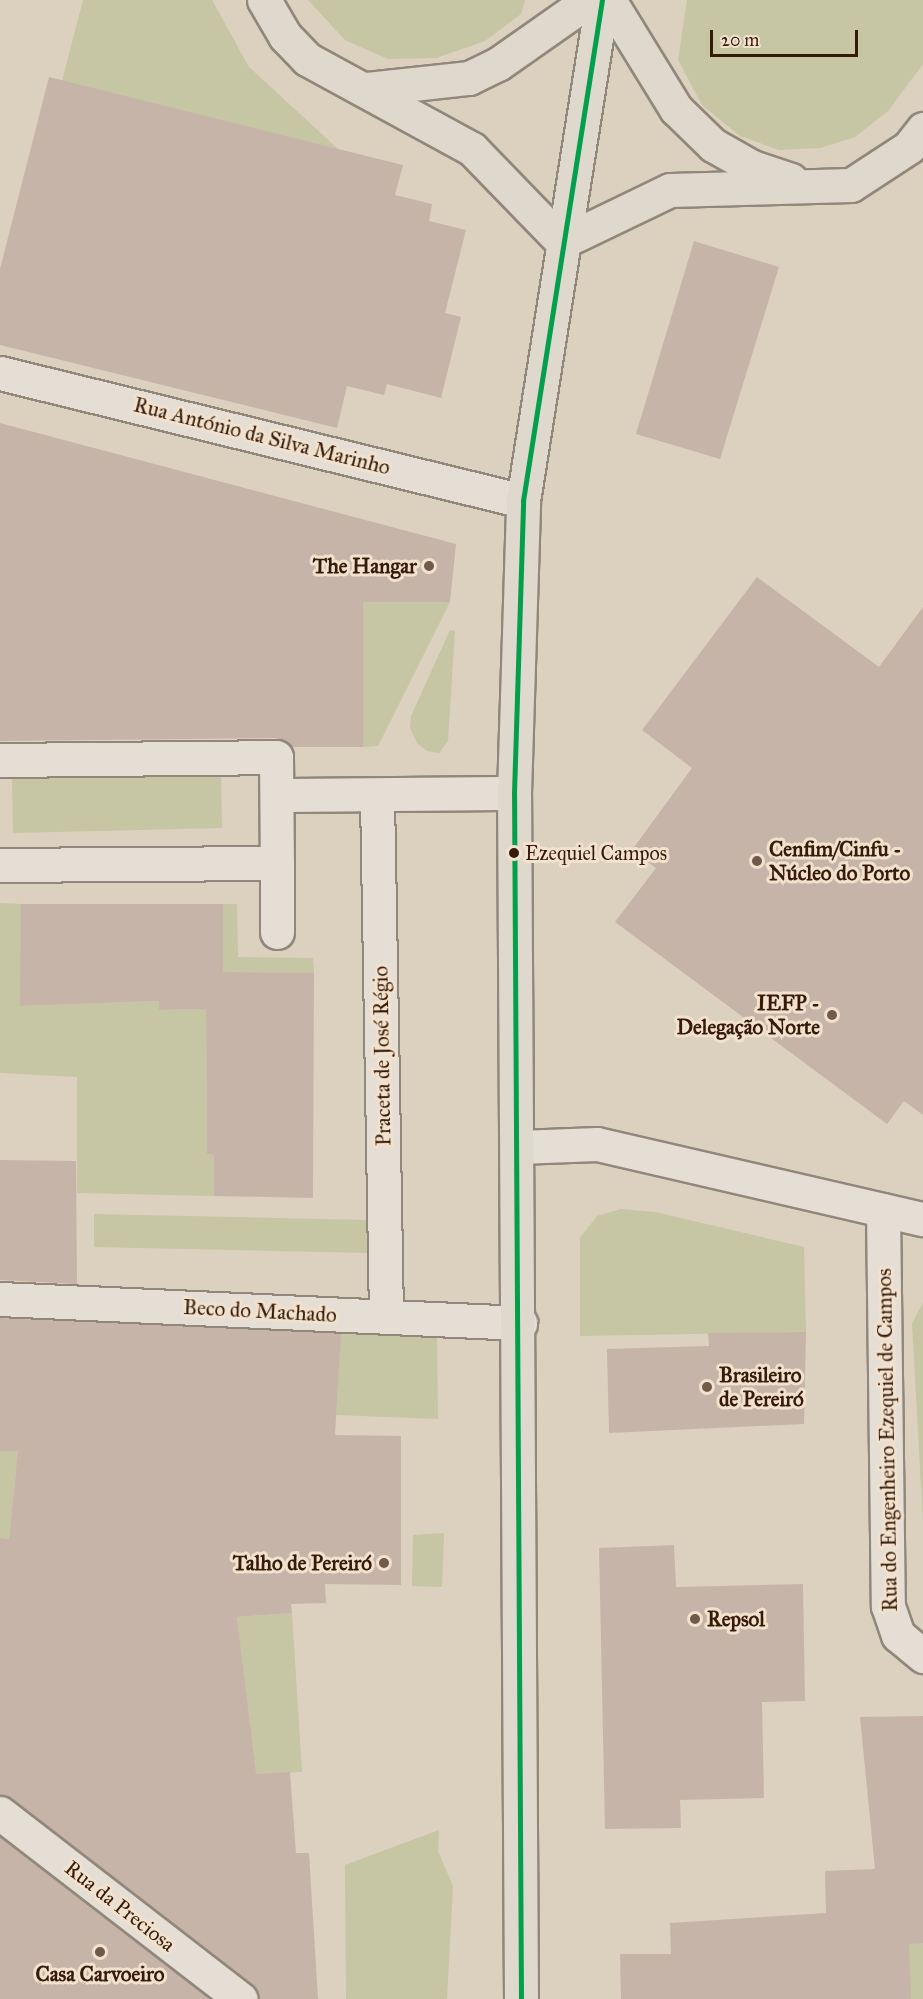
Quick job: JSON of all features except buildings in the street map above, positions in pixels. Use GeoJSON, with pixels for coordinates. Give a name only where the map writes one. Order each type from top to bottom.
{"type":"FeatureCollection","features":[{"type":"Feature","properties":{"kind":"main road"},"geometry":{"type":"LineString","coordinates":[[264,0],[285,36],[307,59],[336,78],[367,89],[472,149],[561,242]]}},
{"type":"Feature","properties":{"kind":"main road"},"geometry":{"type":"LineString","coordinates":[[367,89],[469,78],[498,64],[589,0]]}},
{"type":"Feature","properties":{"kind":"main road"},"geometry":{"type":"LineString","coordinates":[[521,1999],[519,1147],[514,793],[523,501],[561,242],[602,0]]}},
{"type":"Feature","properties":{"kind":"main road"},"geometry":{"type":"LineString","coordinates":[[609,0],[676,109],[713,145],[752,167],[816,189]]}},
{"type":"Feature","properties":{"kind":"main road"},"geometry":{"type":"LineString","coordinates":[[561,242],[670,190],[816,189],[851,184],[909,147],[923,129]]}},
{"type":"Feature","properties":{"kind":"street","name":"Rua António da Silva Marinho"},"geometry":{"type":"LineString","coordinates":[[0,373],[523,501]]}},
{"type":"Feature","properties":{"kind":"street"},"geometry":{"type":"LineString","coordinates":[[0,760],[276,757],[277,932]]}},
{"type":"Feature","properties":{"kind":"street"},"geometry":{"type":"LineString","coordinates":[[277,795],[514,793]]}},
{"type":"Feature","properties":{"kind":"street","name":"Praceta de José Régio"},"geometry":{"type":"LineString","coordinates":[[377,795],[386,1317]]}},
{"type":"Feature","properties":{"kind":"street"},"geometry":{"type":"LineString","coordinates":[[0,865],[277,862]]}},
{"type":"Feature","properties":{"kind":"street"},"geometry":{"type":"LineString","coordinates":[[519,1147],[597,1144],[923,1219]]}},
{"type":"Feature","properties":{"kind":"street","name":"Rua do Engenheiro Ezequiel de Campos"},"geometry":{"type":"LineString","coordinates":[[883,1210],[888,1606],[898,1635],[923,1656]]}},
{"type":"Feature","properties":{"kind":"street","name":"Beco do Machado"},"geometry":{"type":"LineString","coordinates":[[0,1299],[520,1323]]}},
{"type":"Feature","properties":{"kind":"street","name":"Rua da Preciosa"},"geometry":{"type":"LineString","coordinates":[[0,1813],[241,1999]]}},
{"type":"Feature","properties":{"kind":"street"},"geometry":{"type":"LineString","coordinates":[[508,1999],[520,1959]]}},
{"type":"Feature","properties":{"kind":"green space"},"geometry":{"type":"Polygon","coordinates":[[[83,0],[212,0],[249,67],[338,149],[62,81],[83,0]]]}},
{"type":"Feature","properties":{"kind":"green space"},"geometry":{"type":"Polygon","coordinates":[[[308,0],[525,0],[521,14],[485,41],[436,58],[388,59],[345,40],[308,0]]]}},
{"type":"Feature","properties":{"kind":"green space"},"geometry":{"type":"Polygon","coordinates":[[[687,0],[923,0],[923,64],[888,111],[855,137],[820,148],[779,150],[740,136],[702,105],[678,60],[687,0]]]}},
{"type":"Feature","properties":{"kind":"green space"},"geometry":{"type":"Polygon","coordinates":[[[450,602],[378,746],[363,747],[363,647],[324,648],[0,603],[450,602]]]}},
{"type":"Feature","properties":{"kind":"green space"},"geometry":{"type":"Polygon","coordinates":[[[450,630],[455,631],[448,741],[439,753],[427,751],[417,743],[410,728],[411,716],[450,630]]]}},
{"type":"Feature","properties":{"kind":"green space"},"geometry":{"type":"Polygon","coordinates":[[[221,771],[222,828],[13,833],[12,777],[221,771]]]}},
{"type":"Feature","properties":{"kind":"green space"},"geometry":{"type":"Polygon","coordinates":[[[0,903],[21,904],[21,1006],[159,1001],[160,1010],[206,1009],[207,1154],[214,1155],[214,1196],[77,1193],[77,1077],[0,1073],[0,903]]]}},
{"type":"Feature","properties":{"kind":"green space"},"geometry":{"type":"Polygon","coordinates":[[[223,904],[237,904],[238,957],[313,958],[314,973],[223,972],[223,904]]]}},
{"type":"Feature","properties":{"kind":"green space"},"geometry":{"type":"Polygon","coordinates":[[[621,1209],[655,1212],[804,1247],[806,1332],[580,1336],[580,1238],[597,1216],[621,1209]]]}},
{"type":"Feature","properties":{"kind":"green space"},"geometry":{"type":"Polygon","coordinates":[[[94,1214],[367,1220],[368,1253],[94,1247],[94,1214]]]}},
{"type":"Feature","properties":{"kind":"green space"},"geometry":{"type":"Polygon","coordinates":[[[923,1303],[923,1521],[912,1323],[923,1303]]]}},
{"type":"Feature","properties":{"kind":"green space"},"geometry":{"type":"Polygon","coordinates":[[[341,1327],[437,1329],[438,1419],[336,1415],[341,1327]]]}},
{"type":"Feature","properties":{"kind":"green space"},"geometry":{"type":"Polygon","coordinates":[[[19,1442],[36,1472],[16,1471],[9,1539],[0,1538],[0,1451],[18,1451],[19,1442]]]}},
{"type":"Feature","properties":{"kind":"green space"},"geometry":{"type":"Polygon","coordinates":[[[444,1533],[442,1587],[412,1586],[413,1535],[444,1533]]]}},
{"type":"Feature","properties":{"kind":"green space"},"geometry":{"type":"Polygon","coordinates":[[[292,1613],[302,1772],[255,1774],[237,1617],[292,1613]]]}},
{"type":"Feature","properties":{"kind":"green space"},"geometry":{"type":"Polygon","coordinates":[[[439,1830],[438,1851],[453,1886],[447,1999],[346,1999],[345,1865],[439,1830]]]}},
{"type":"Feature","properties":{"kind":"green space"},"geometry":{"type":"Polygon","coordinates":[[[923,1908],[923,1999],[910,1999],[905,1909],[923,1908]]]}},
{"type":"Feature","properties":{"kind":"transit line"},"geometry":{"type":"LineString","coordinates":[[521,1999],[514,793],[523,501],[602,0]]}},
{"type":"Feature","properties":{"kind":"place","name":"The Hangar"},"geometry":{"type":"Point","coordinates":[429,566]}},
{"type":"Feature","properties":{"kind":"place","name":"Ezequiel Campos"},"geometry":{"type":"Point","coordinates":[514,853]}},
{"type":"Feature","properties":{"kind":"place","name":"Cenfim/Cinfu - Núcleo do Porto"},"geometry":{"type":"Point","coordinates":[757,861]}},
{"type":"Feature","properties":{"kind":"place","name":"IEFP - Delegação Norte"},"geometry":{"type":"Point","coordinates":[832,1015]}},
{"type":"Feature","properties":{"kind":"place","name":"Brasileiro de Pereiró"},"geometry":{"type":"Point","coordinates":[707,1387]}},
{"type":"Feature","properties":{"kind":"place","name":"Talho de Pereiró"},"geometry":{"type":"Point","coordinates":[384,1563]}},
{"type":"Feature","properties":{"kind":"place","name":"Repsol"},"geometry":{"type":"Point","coordinates":[695,1619]}},
{"type":"Feature","properties":{"kind":"place","name":"Casa Carvoeiro"},"geometry":{"type":"Point","coordinates":[100,1952]}}]}
